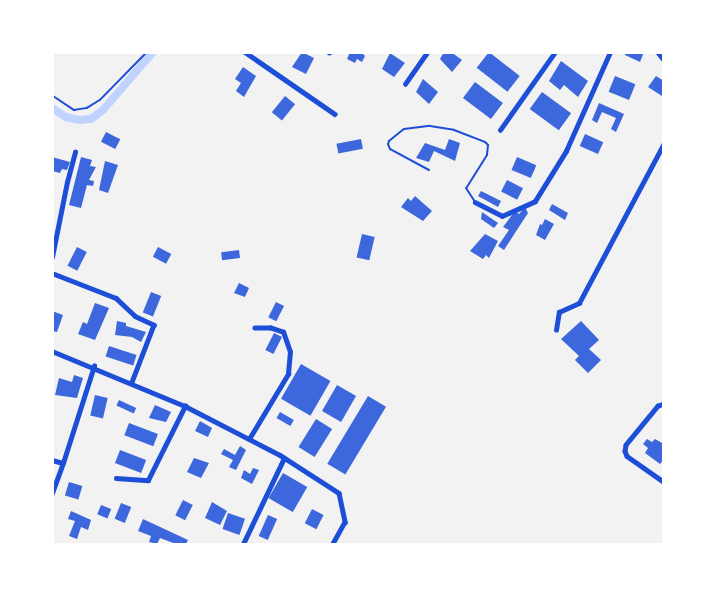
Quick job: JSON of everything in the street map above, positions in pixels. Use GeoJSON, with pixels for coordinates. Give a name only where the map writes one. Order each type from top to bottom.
{"type":"FeatureCollection","features":[{"type":"Feature","properties":{"kind":"street"},"geometry":{"type":"LineString","coordinates":[[245,52],[335,114]]}},
{"type":"Feature","properties":{"kind":"street"},"geometry":{"type":"LineString","coordinates":[[405,84],[427,52]]}},
{"type":"Feature","properties":{"kind":"street"},"geometry":{"type":"LineString","coordinates":[[500,129],[555,52]]}},
{"type":"Feature","properties":{"kind":"street"},"geometry":{"type":"LineString","coordinates":[[475,202],[502,216],[535,201],[566,151],[610,52]]}},
{"type":"Feature","properties":{"kind":"street"},"geometry":{"type":"LineString","coordinates":[[658,52],[663,60]]}},
{"type":"Feature","properties":{"kind":"street"},"geometry":{"type":"LineString","coordinates":[[556,330],[559,312],[579,303],[663,143]]}},
{"type":"Feature","properties":{"kind":"street"},"geometry":{"type":"LineString","coordinates":[[52,257],[75,152]]}},
{"type":"Feature","properties":{"kind":"street"},"geometry":{"type":"LineString","coordinates":[[52,273],[116,298],[135,316],[154,325],[132,382]]}},
{"type":"Feature","properties":{"kind":"street"},"geometry":{"type":"LineString","coordinates":[[249,439],[288,374],[290,352],[283,332],[271,328],[255,328]]}},
{"type":"Feature","properties":{"kind":"street"},"geometry":{"type":"LineString","coordinates":[[52,351],[94,366],[185,406],[284,458],[339,493],[345,522],[333,544]]}},
{"type":"Feature","properties":{"kind":"street"},"geometry":{"type":"LineString","coordinates":[[52,493],[94,366]]}},
{"type":"Feature","properties":{"kind":"street"},"geometry":{"type":"LineString","coordinates":[[663,402],[626,445],[625,450],[633,461],[663,482]]}},
{"type":"Feature","properties":{"kind":"street"},"geometry":{"type":"LineString","coordinates":[[116,478],[148,480],[185,406]]}},
{"type":"Feature","properties":{"kind":"street"},"geometry":{"type":"LineString","coordinates":[[243,544],[284,458]]}},
{"type":"Feature","properties":{"kind":"street"},"geometry":{"type":"LineString","coordinates":[[52,460],[63,463]]}},
{"type":"Feature","properties":{"kind":"lane"},"geometry":{"type":"LineString","coordinates":[[429,170],[390,149],[388,144],[390,141],[404,129],[430,126],[454,130],[485,142],[488,145],[487,155],[466,188],[475,202]]}},
{"type":"Feature","properties":{"kind":"path"},"geometry":{"type":"LineString","coordinates":[[52,94],[62,104],[74,110],[87,108],[100,100],[147,52]]}},
{"type":"Feature","properties":{"kind":"building"},"geometry":{"type":"Polygon","coordinates":[[[302,52],[314,58],[306,74],[292,67],[302,52]]]}},
{"type":"Feature","properties":{"kind":"building"},"geometry":{"type":"Polygon","coordinates":[[[350,52],[361,52],[365,56],[362,62],[357,59],[355,63],[347,59],[350,52]]]}},
{"type":"Feature","properties":{"kind":"building"},"geometry":{"type":"Polygon","coordinates":[[[444,52],[451,52],[462,60],[452,72],[440,59],[444,52]]]}},
{"type":"Feature","properties":{"kind":"building"},"geometry":{"type":"Polygon","coordinates":[[[489,52],[520,76],[507,92],[477,68],[489,52]]]}},
{"type":"Feature","properties":{"kind":"building"},"geometry":{"type":"Polygon","coordinates":[[[626,52],[644,52],[640,62],[625,55],[626,52]]]}},
{"type":"Feature","properties":{"kind":"building"},"geometry":{"type":"Polygon","coordinates":[[[390,53],[405,63],[394,77],[382,69],[390,53]]]}},
{"type":"Feature","properties":{"kind":"building"},"geometry":{"type":"Polygon","coordinates":[[[561,61],[588,81],[578,97],[564,85],[560,90],[549,81],[561,61]]]}},
{"type":"Feature","properties":{"kind":"building"},"geometry":{"type":"Polygon","coordinates":[[[243,67],[256,76],[244,97],[236,91],[241,83],[235,79],[243,67]]]}},
{"type":"Feature","properties":{"kind":"building"},"geometry":{"type":"Polygon","coordinates":[[[615,76],[635,84],[629,100],[609,92],[615,76]]]}},
{"type":"Feature","properties":{"kind":"building"},"geometry":{"type":"Polygon","coordinates":[[[656,76],[664,81],[662,96],[648,87],[656,76]]]}},
{"type":"Feature","properties":{"kind":"building"},"geometry":{"type":"Polygon","coordinates":[[[423,79],[438,92],[429,104],[416,92],[423,79]]]}},
{"type":"Feature","properties":{"kind":"building"},"geometry":{"type":"Polygon","coordinates":[[[475,82],[503,103],[491,119],[463,98],[475,82]]]}},
{"type":"Feature","properties":{"kind":"building"},"geometry":{"type":"Polygon","coordinates":[[[542,92],[571,113],[559,130],[530,109],[542,92]]]}},
{"type":"Feature","properties":{"kind":"building"},"geometry":{"type":"Polygon","coordinates":[[[285,96],[295,104],[282,121],[272,112],[285,96]]]}},
{"type":"Feature","properties":{"kind":"building"},"geometry":{"type":"Polygon","coordinates":[[[599,103],[624,114],[616,132],[611,129],[616,118],[602,112],[597,123],[592,120],[599,103]]]}},
{"type":"Feature","properties":{"kind":"building"},"geometry":{"type":"Polygon","coordinates":[[[106,132],[120,139],[115,149],[101,142],[106,132]]]}},
{"type":"Feature","properties":{"kind":"building"},"geometry":{"type":"Polygon","coordinates":[[[585,134],[603,142],[598,154],[580,146],[585,134]]]}},
{"type":"Feature","properties":{"kind":"building"},"geometry":{"type":"Polygon","coordinates":[[[361,139],[363,149],[338,154],[336,144],[361,139]]]}},
{"type":"Feature","properties":{"kind":"building"},"geometry":{"type":"Polygon","coordinates":[[[449,139],[460,143],[455,161],[434,151],[429,162],[416,158],[425,143],[445,150],[449,139]]]}},
{"type":"Feature","properties":{"kind":"building"},"geometry":{"type":"Polygon","coordinates":[[[52,157],[70,162],[67,170],[62,169],[60,173],[52,171],[52,157]]]}},
{"type":"Feature","properties":{"kind":"building"},"geometry":{"type":"Polygon","coordinates":[[[81,157],[92,160],[90,166],[96,167],[89,180],[94,181],[93,186],[87,185],[81,208],[69,205],[81,157]]]}},
{"type":"Feature","properties":{"kind":"building"},"geometry":{"type":"Polygon","coordinates":[[[517,157],[536,165],[531,178],[512,170],[517,157]]]}},
{"type":"Feature","properties":{"kind":"building"},"geometry":{"type":"Polygon","coordinates":[[[105,161],[118,165],[108,193],[99,190],[105,161]]]}},
{"type":"Feature","properties":{"kind":"building"},"geometry":{"type":"Polygon","coordinates":[[[507,180],[523,188],[517,200],[501,192],[507,180]]]}},
{"type":"Feature","properties":{"kind":"building"},"geometry":{"type":"Polygon","coordinates":[[[481,191],[501,201],[498,207],[478,196],[481,191]]]}},
{"type":"Feature","properties":{"kind":"building"},"geometry":{"type":"Polygon","coordinates":[[[415,196],[432,211],[423,221],[401,207],[408,198],[411,201],[415,196]]]}},
{"type":"Feature","properties":{"kind":"building"},"geometry":{"type":"Polygon","coordinates":[[[552,204],[568,213],[565,220],[549,210],[552,204]]]}},
{"type":"Feature","properties":{"kind":"building"},"geometry":{"type":"Polygon","coordinates":[[[525,207],[528,213],[504,250],[498,246],[509,230],[503,227],[515,211],[519,214],[525,207]]]}},
{"type":"Feature","properties":{"kind":"building"},"geometry":{"type":"Polygon","coordinates":[[[482,212],[498,223],[494,228],[481,219],[482,212]]]}},
{"type":"Feature","properties":{"kind":"building"},"geometry":{"type":"Polygon","coordinates":[[[545,219],[554,224],[545,240],[536,235],[540,224],[542,225],[545,219]]]}},
{"type":"Feature","properties":{"kind":"building"},"geometry":{"type":"Polygon","coordinates":[[[362,234],[375,237],[369,260],[357,257],[362,234]]]}},
{"type":"Feature","properties":{"kind":"building"},"geometry":{"type":"Polygon","coordinates":[[[485,234],[498,241],[489,258],[486,255],[483,259],[470,251],[485,234]]]}},
{"type":"Feature","properties":{"kind":"building"},"geometry":{"type":"Polygon","coordinates":[[[77,247],[87,252],[77,271],[67,266],[77,247]]]}},
{"type":"Feature","properties":{"kind":"building"},"geometry":{"type":"Polygon","coordinates":[[[158,247],[171,254],[166,264],[153,257],[158,247]]]}},
{"type":"Feature","properties":{"kind":"building"},"geometry":{"type":"Polygon","coordinates":[[[239,250],[240,258],[222,260],[221,252],[239,250]]]}},
{"type":"Feature","properties":{"kind":"building"},"geometry":{"type":"Polygon","coordinates":[[[239,283],[249,288],[245,297],[234,293],[239,283]]]}},
{"type":"Feature","properties":{"kind":"building"},"geometry":{"type":"Polygon","coordinates":[[[151,292],[161,296],[153,317],[143,312],[151,292]]]}},
{"type":"Feature","properties":{"kind":"building"},"geometry":{"type":"Polygon","coordinates":[[[276,302],[284,306],[276,321],[268,317],[276,302]]]}},
{"type":"Feature","properties":{"kind":"building"},"geometry":{"type":"Polygon","coordinates":[[[95,303],[109,308],[95,340],[78,334],[83,322],[87,324],[95,303]]]}},
{"type":"Feature","properties":{"kind":"building"},"geometry":{"type":"Polygon","coordinates":[[[52,311],[63,315],[57,332],[52,331],[52,311]]]}},
{"type":"Feature","properties":{"kind":"building"},"geometry":{"type":"Polygon","coordinates":[[[117,321],[146,332],[141,342],[132,337],[115,335],[117,321]]]}},
{"type":"Feature","properties":{"kind":"building"},"geometry":{"type":"Polygon","coordinates":[[[581,321],[599,340],[589,349],[601,360],[588,373],[575,360],[579,356],[561,339],[581,321]]]}},
{"type":"Feature","properties":{"kind":"building"},"geometry":{"type":"Polygon","coordinates":[[[274,333],[282,337],[273,354],[265,350],[274,333]]]}},
{"type":"Feature","properties":{"kind":"building"},"geometry":{"type":"Polygon","coordinates":[[[109,346],[137,355],[133,365],[106,356],[109,346]]]}},
{"type":"Feature","properties":{"kind":"building"},"geometry":{"type":"Polygon","coordinates":[[[301,364],[330,381],[310,416],[281,399],[301,364]]]}},
{"type":"Feature","properties":{"kind":"building"},"geometry":{"type":"Polygon","coordinates":[[[74,375],[83,378],[77,398],[55,395],[59,378],[72,382],[74,375]]]}},
{"type":"Feature","properties":{"kind":"building"},"geometry":{"type":"Polygon","coordinates":[[[337,385],[356,396],[341,422],[322,411],[337,385]]]}},
{"type":"Feature","properties":{"kind":"building"},"geometry":{"type":"Polygon","coordinates":[[[95,395],[108,398],[103,418],[90,415],[95,395]]]}},
{"type":"Feature","properties":{"kind":"building"},"geometry":{"type":"Polygon","coordinates":[[[368,396],[386,407],[345,475],[327,464],[368,396]]]}},
{"type":"Feature","properties":{"kind":"building"},"geometry":{"type":"Polygon","coordinates":[[[119,400],[136,408],[134,413],[116,405],[119,400]]]}},
{"type":"Feature","properties":{"kind":"building"},"geometry":{"type":"Polygon","coordinates":[[[155,405],[171,412],[166,422],[149,418],[155,405]]]}},
{"type":"Feature","properties":{"kind":"building"},"geometry":{"type":"Polygon","coordinates":[[[280,412],[294,420],[290,426],[276,418],[280,412]]]}},
{"type":"Feature","properties":{"kind":"building"},"geometry":{"type":"Polygon","coordinates":[[[316,419],[332,429],[315,457],[299,447],[316,419]]]}},
{"type":"Feature","properties":{"kind":"building"},"geometry":{"type":"Polygon","coordinates":[[[200,421],[212,428],[208,437],[195,431],[200,421]]]}},
{"type":"Feature","properties":{"kind":"building"},"geometry":{"type":"Polygon","coordinates":[[[129,423],[158,434],[153,446],[124,435],[129,423]]]}},
{"type":"Feature","properties":{"kind":"building"},"geometry":{"type":"Polygon","coordinates":[[[647,439],[652,442],[655,439],[664,444],[664,459],[660,464],[645,453],[648,448],[643,444],[647,439]]]}},
{"type":"Feature","properties":{"kind":"building"},"geometry":{"type":"Polygon","coordinates":[[[240,446],[246,450],[236,470],[229,467],[233,460],[221,454],[224,449],[235,455],[240,446]]]}},
{"type":"Feature","properties":{"kind":"building"},"geometry":{"type":"Polygon","coordinates":[[[120,450],[146,460],[141,473],[115,463],[120,450]]]}},
{"type":"Feature","properties":{"kind":"building"},"geometry":{"type":"Polygon","coordinates":[[[194,458],[209,463],[201,478],[187,472],[194,458]]]}},
{"type":"Feature","properties":{"kind":"building"},"geometry":{"type":"Polygon","coordinates":[[[253,468],[259,470],[252,484],[241,478],[244,470],[250,474],[253,468]]]}},
{"type":"Feature","properties":{"kind":"building"},"geometry":{"type":"Polygon","coordinates":[[[283,473],[307,487],[293,512],[268,498],[283,473]]]}},
{"type":"Feature","properties":{"kind":"building"},"geometry":{"type":"Polygon","coordinates":[[[69,482],[82,486],[78,499],[65,495],[69,482]]]}},
{"type":"Feature","properties":{"kind":"building"},"geometry":{"type":"Polygon","coordinates":[[[183,500],[193,505],[185,520],[175,515],[183,500]]]}},
{"type":"Feature","properties":{"kind":"building"},"geometry":{"type":"Polygon","coordinates":[[[212,502],[227,511],[220,525],[205,518],[212,502]]]}},
{"type":"Feature","properties":{"kind":"building"},"geometry":{"type":"Polygon","coordinates":[[[121,503],[131,507],[125,523],[115,519],[121,503]]]}},
{"type":"Feature","properties":{"kind":"building"},"geometry":{"type":"Polygon","coordinates":[[[101,505],[111,509],[107,518],[97,514],[101,505]]]}},
{"type":"Feature","properties":{"kind":"building"},"geometry":{"type":"Polygon","coordinates":[[[312,509],[324,515],[316,529],[305,523],[312,509]]]}},
{"type":"Feature","properties":{"kind":"building"},"geometry":{"type":"Polygon","coordinates":[[[71,511],[91,520],[88,530],[81,527],[77,539],[69,536],[75,521],[68,519],[71,511]]]}},
{"type":"Feature","properties":{"kind":"building"},"geometry":{"type":"Polygon","coordinates":[[[228,513],[245,519],[239,535],[222,529],[228,513]]]}},
{"type":"Feature","properties":{"kind":"building"},"geometry":{"type":"Polygon","coordinates":[[[268,515],[277,519],[268,540],[259,536],[268,515]]]}},
{"type":"Feature","properties":{"kind":"building"},"geometry":{"type":"Polygon","coordinates":[[[143,519],[188,540],[186,544],[176,544],[160,538],[157,544],[149,542],[151,536],[138,531],[143,519]]]}},
{"type":"Feature","properties":{"kind":"waterway"},"geometry":{"type":"LineString","coordinates":[[52,108],[66,117],[79,120],[91,119],[103,110],[153,52]]}}]}
